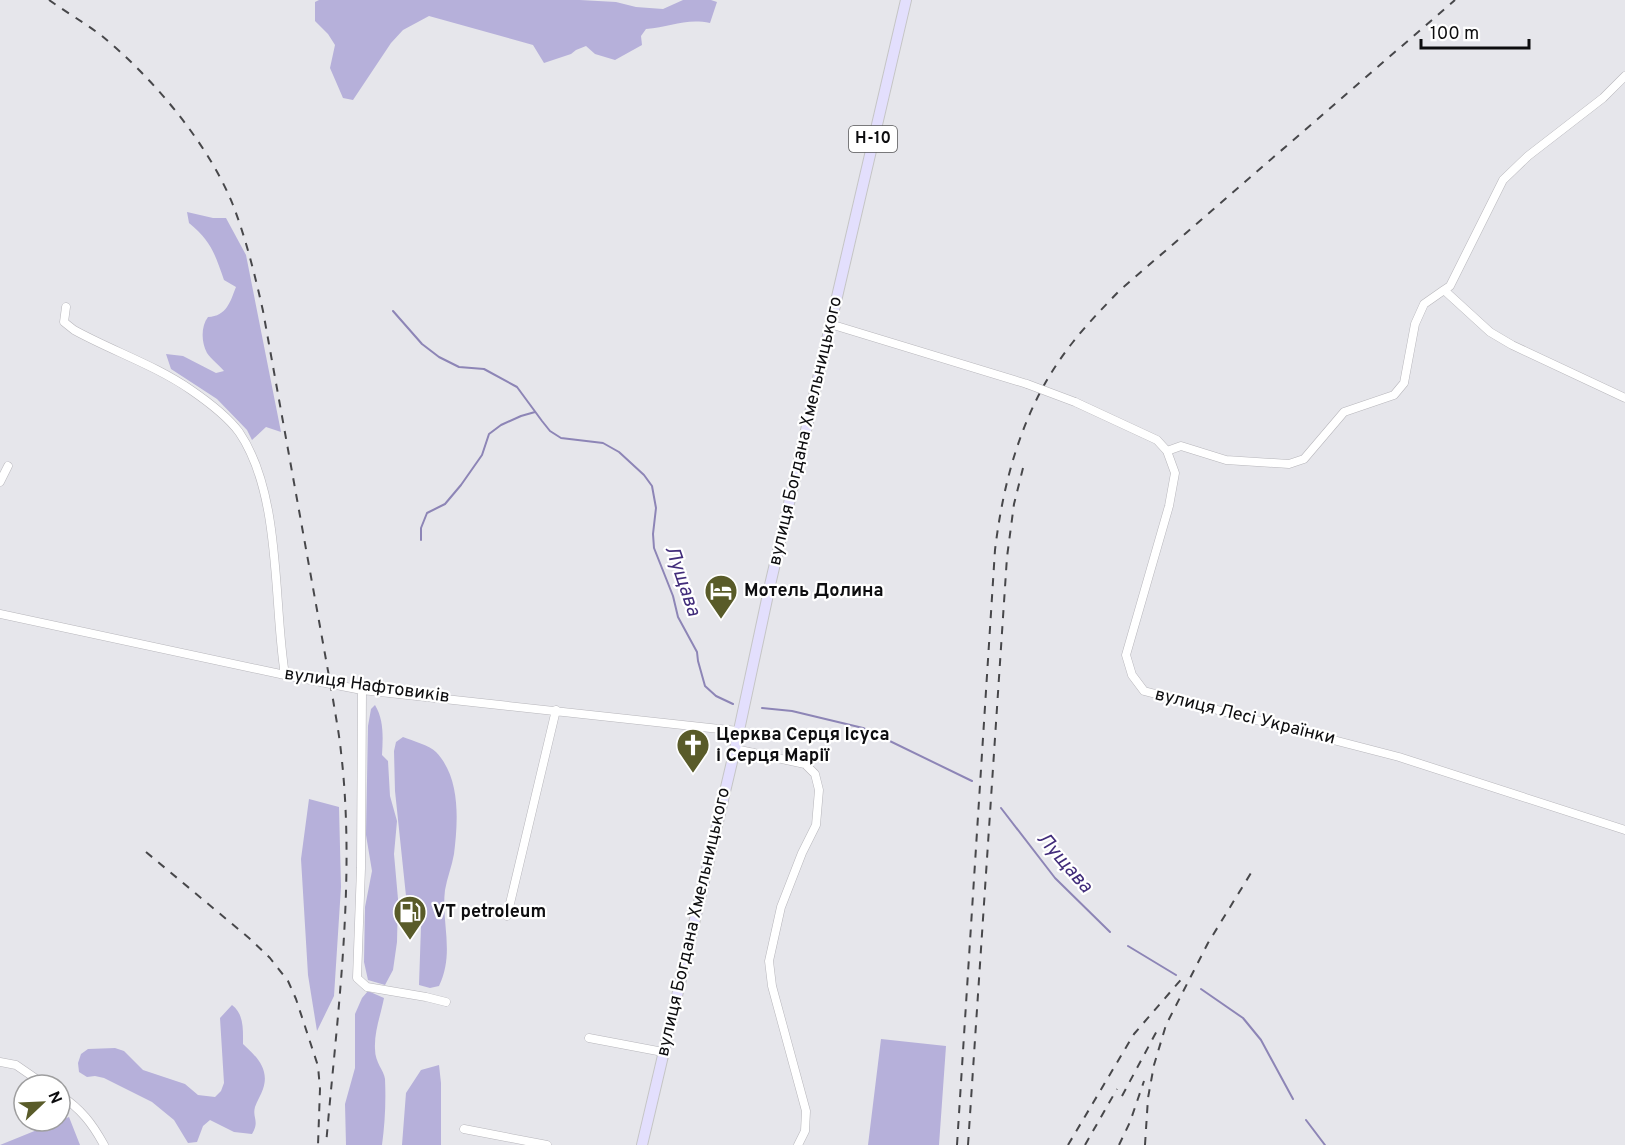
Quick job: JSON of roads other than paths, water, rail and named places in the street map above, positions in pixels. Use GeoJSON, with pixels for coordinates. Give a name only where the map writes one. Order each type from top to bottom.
{"type":"FeatureCollection","features":[{"type":"Feature","properties":{"kind":"main road","name":"вулиця Богдана Хмельницького"},"geometry":{"type":"LineString","coordinates":[[642,1145],[906,0]]}},
{"type":"Feature","properties":{"kind":"street"},"geometry":{"type":"LineString","coordinates":[[830,324],[1027,384],[1075,402],[1157,440],[1167,451],[1181,446],[1226,460],[1289,464],[1304,459],[1344,412],[1394,395],[1404,383],[1415,324],[1424,304],[1450,286],[1503,180],[1528,156],[1603,98],[1625,76]]}},
{"type":"Feature","properties":{"kind":"street"},"geometry":{"type":"LineString","coordinates":[[1444,290],[1497,336],[1625,398]]}},
{"type":"Feature","properties":{"kind":"street"},"geometry":{"type":"LineString","coordinates":[[66,307],[64,322],[74,330],[172,377],[216,410],[238,430],[254,458],[263,488],[273,543],[285,675]]}},
{"type":"Feature","properties":{"kind":"street","name":"вулиця Лесі Українки"},"geometry":{"type":"LineString","coordinates":[[1167,451],[1175,473],[1169,506],[1126,655],[1132,675],[1144,691],[1399,757],[1625,830]]}},
{"type":"Feature","properties":{"kind":"street"},"geometry":{"type":"LineString","coordinates":[[0,482],[8,466]]}},
{"type":"Feature","properties":{"kind":"street","name":"вулиця Нафтовиків"},"geometry":{"type":"LineString","coordinates":[[0,614],[362,690],[738,731]]}},
{"type":"Feature","properties":{"kind":"street"},"geometry":{"type":"LineString","coordinates":[[362,690],[361,868],[357,978],[367,987],[446,1002]]}},
{"type":"Feature","properties":{"kind":"street"},"geometry":{"type":"LineString","coordinates":[[507,916],[556,711]]}},
{"type":"Feature","properties":{"kind":"street"},"geometry":{"type":"LineString","coordinates":[[735,749],[805,764],[815,774],[819,790],[816,825],[802,853],[781,907],[769,961],[772,986],[806,1111],[805,1131],[798,1145]]}},
{"type":"Feature","properties":{"kind":"street"},"geometry":{"type":"LineString","coordinates":[[589,1038],[663,1052]]}},
{"type":"Feature","properties":{"kind":"street"},"geometry":{"type":"LineString","coordinates":[[0,1062],[16,1065],[28,1073]]}},
{"type":"Feature","properties":{"kind":"street"},"geometry":{"type":"LineString","coordinates":[[72,1103],[94,1126],[104,1145]]}},
{"type":"Feature","properties":{"kind":"street"},"geometry":{"type":"LineString","coordinates":[[464,1129],[547,1145]]}},
{"type":"Feature","properties":{"kind":"waterway","name":"Лущава"},"geometry":{"type":"LineString","coordinates":[[393,311],[422,344],[439,357],[459,367],[484,369],[517,387],[550,431],[561,438],[603,443],[619,452],[644,475],[652,486],[656,508],[654,548],[673,596],[678,617],[697,652],[705,686],[716,696],[733,704]]}},
{"type":"Feature","properties":{"kind":"waterway"},"geometry":{"type":"LineString","coordinates":[[421,540],[421,528],[427,513],[445,504],[461,485],[482,455],[489,434],[501,425],[535,412]]}},
{"type":"Feature","properties":{"kind":"waterway","name":"Лущава"},"geometry":{"type":"LineString","coordinates":[[762,708],[792,711],[863,728],[972,781]]}},
{"type":"Feature","properties":{"kind":"waterway","name":"Лущава"},"geometry":{"type":"LineString","coordinates":[[1001,808],[1055,878],[1110,932]]}},
{"type":"Feature","properties":{"kind":"waterway","name":"Лущава"},"geometry":{"type":"LineString","coordinates":[[1128,946],[1176,975]]}},
{"type":"Feature","properties":{"kind":"waterway","name":"Лущава"},"geometry":{"type":"LineString","coordinates":[[1201,989],[1243,1018],[1261,1040],[1293,1099]]}},
{"type":"Feature","properties":{"kind":"waterway","name":"Лущава"},"geometry":{"type":"LineString","coordinates":[[1306,1120],[1325,1145]]}},
{"type":"Feature","properties":{"kind":"railway"},"geometry":{"type":"LineString","coordinates":[[49,0],[96,31],[121,53],[159,92],[194,135],[209,158],[233,205],[257,284],[332,693],[345,801],[346,899],[340,998],[326,1145]]}},
{"type":"Feature","properties":{"kind":"railway"},"geometry":{"type":"LineString","coordinates":[[957,1145],[995,550],[1004,494],[1019,440],[1030,414],[1056,365],[1084,329],[1119,291],[1455,0]]}},
{"type":"Feature","properties":{"kind":"railway"},"geometry":{"type":"LineString","coordinates":[[968,1145],[1007,557],[1014,504],[1023,468]]}},
{"type":"Feature","properties":{"kind":"railway"},"geometry":{"type":"LineString","coordinates":[[146,852],[249,938],[270,958],[288,981],[318,1066],[320,1089],[318,1145]]}},
{"type":"Feature","properties":{"kind":"railway"},"geometry":{"type":"LineString","coordinates":[[1145,1145],[1148,1098],[1154,1065],[1166,1025],[1208,943],[1251,873]]}},
{"type":"Feature","properties":{"kind":"railway"},"geometry":{"type":"LineString","coordinates":[[1068,1145],[1134,1034],[1185,975]]}},
{"type":"Feature","properties":{"kind":"railway"},"geometry":{"type":"LineString","coordinates":[[1122,1096],[1159,1027]]}},
{"type":"Feature","properties":{"kind":"railway"},"geometry":{"type":"LineString","coordinates":[[1119,1145],[1130,1122],[1144,1081]]}},
{"type":"Feature","properties":{"kind":"railway"},"geometry":{"type":"LineString","coordinates":[[1085,1145],[1117,1089]]}},
{"type":"Feature","properties":{"kind":"place","name":"Мотель Долина"},"geometry":{"type":"Point","coordinates":[721,620]}},
{"type":"Feature","properties":{"kind":"place","name":"Церква Серця Ісуса і Серця Марії"},"geometry":{"type":"Point","coordinates":[693,774]}},
{"type":"Feature","properties":{"kind":"place","name":"VT petroleum"},"geometry":{"type":"Point","coordinates":[410,941]}}]}
